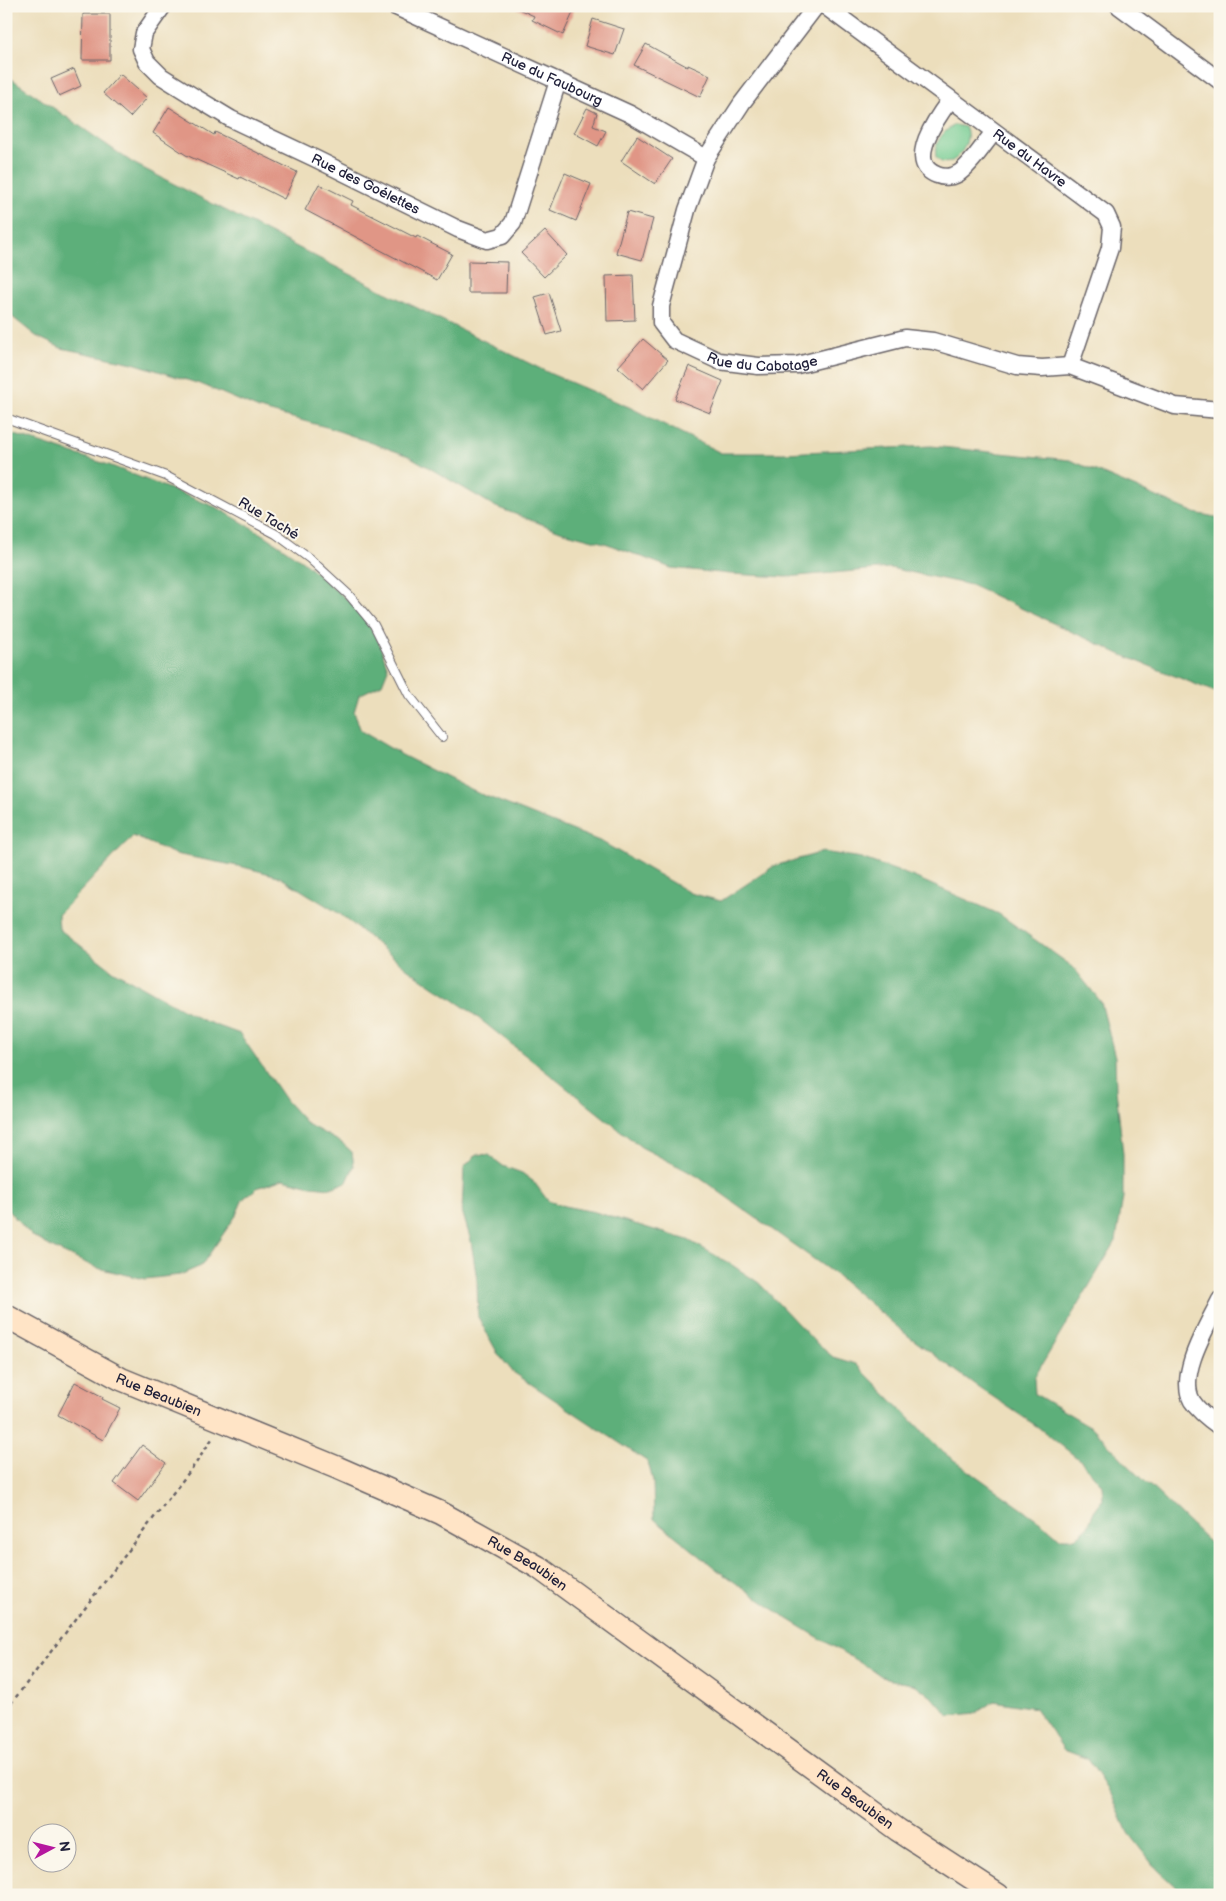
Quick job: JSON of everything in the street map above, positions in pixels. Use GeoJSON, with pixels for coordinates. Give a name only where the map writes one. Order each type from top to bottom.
{"type":"FeatureCollection","features":[{"type":"Feature","properties":{"kind":"main road","name":"Rue Beaubien"},"geometry":{"type":"LineString","coordinates":[[6,1316],[120,1379],[338,1468],[441,1513],[538,1567],[898,1830],[998,1895]]}},
{"type":"Feature","properties":{"kind":"street","name":"Rue des Goélettes"},"geometry":{"type":"LineString","coordinates":[[163,6],[144,33],[141,48],[147,62],[161,76],[232,119],[422,212],[487,240],[502,236],[513,223],[558,82]]}},
{"type":"Feature","properties":{"kind":"street","name":"Rue du Faubourg"},"geometry":{"type":"LineString","coordinates":[[394,6],[630,114],[706,158]]}},
{"type":"Feature","properties":{"kind":"street","name":"Rue du Cabotage"},"geometry":{"type":"LineString","coordinates":[[816,6],[742,103],[706,158],[687,210],[661,306],[661,322],[674,340],[719,361],[758,366],[797,365],[905,338],[933,341],[1017,366],[1042,368],[1070,366],[1175,406],[1220,410]]}},
{"type":"Feature","properties":{"kind":"street","name":"Rue du Havre"},"geometry":{"type":"LineString","coordinates":[[825,6],[1106,214],[1112,228],[1110,248],[1070,366]]}},
{"type":"Feature","properties":{"kind":"street"},"geometry":{"type":"LineString","coordinates":[[1119,6],[1220,81]]}},
{"type":"Feature","properties":{"kind":"street"},"geometry":{"type":"LineString","coordinates":[[950,100],[927,135],[923,153],[925,165],[935,175],[946,177],[958,173],[969,163],[994,132]]}},
{"type":"Feature","properties":{"kind":"street"},"geometry":{"type":"LineString","coordinates":[[1220,1300],[1191,1363],[1188,1377],[1191,1399],[1200,1410],[1220,1427]]}},
{"type":"Feature","properties":{"kind":"lane","name":"Rue Taché"},"geometry":{"type":"LineString","coordinates":[[6,418],[166,476],[283,539],[310,559],[349,595],[374,625],[409,695],[442,737]]}},
{"type":"Feature","properties":{"kind":"path"},"geometry":{"type":"LineString","coordinates":[[6,1710],[196,1464],[210,1444],[222,1420]]}},
{"type":"Feature","properties":{"kind":"green space"},"geometry":{"type":"Polygon","coordinates":[[[6,75],[133,163],[383,291],[551,374],[629,407],[721,453],[784,453],[931,446],[1070,460],[1195,513],[1220,518],[1220,694],[1122,655],[971,585],[890,568],[786,577],[671,568],[608,544],[563,532],[496,507],[409,456],[330,428],[259,409],[203,385],[133,363],[61,348],[36,336],[6,312],[6,75]]]}},
{"type":"Feature","properties":{"kind":"green space"},"geometry":{"type":"Polygon","coordinates":[[[956,125],[965,127],[967,141],[964,149],[954,160],[947,163],[941,162],[936,157],[938,142],[947,130],[956,125]]]}},
{"type":"Feature","properties":{"kind":"green space"},"geometry":{"type":"Polygon","coordinates":[[[6,432],[109,465],[218,508],[266,536],[304,562],[360,611],[379,642],[388,669],[382,684],[359,695],[354,712],[361,731],[402,755],[473,791],[602,842],[690,893],[721,901],[774,866],[823,852],[861,858],[914,877],[999,914],[1073,967],[1101,1002],[1115,1057],[1116,1089],[1123,1154],[1123,1197],[1116,1241],[1034,1378],[1035,1394],[1093,1428],[1126,1463],[1208,1541],[1220,1550],[1220,1895],[1185,1895],[1157,1870],[1128,1833],[1111,1794],[1088,1759],[1064,1750],[1035,1708],[994,1701],[976,1713],[949,1716],[934,1699],[916,1685],[887,1679],[788,1619],[720,1572],[654,1519],[653,1481],[648,1462],[513,1372],[498,1354],[478,1317],[477,1280],[471,1241],[462,1211],[464,1167],[477,1154],[489,1155],[503,1166],[522,1173],[534,1182],[548,1201],[595,1212],[688,1240],[729,1263],[759,1283],[814,1341],[833,1357],[856,1364],[944,1453],[1042,1523],[1059,1538],[1075,1538],[1087,1528],[1094,1511],[1103,1499],[1102,1485],[1081,1461],[1038,1427],[974,1384],[907,1335],[836,1275],[697,1176],[641,1147],[467,1009],[408,969],[340,914],[278,876],[175,854],[133,836],[58,915],[59,929],[112,970],[202,1020],[240,1034],[286,1101],[307,1124],[342,1143],[352,1152],[354,1166],[347,1182],[331,1188],[311,1186],[283,1179],[257,1188],[243,1199],[235,1217],[201,1266],[180,1275],[145,1279],[97,1268],[53,1248],[31,1235],[6,1208],[6,432]]]}},
{"type":"Feature","properties":{"kind":"building"},"geometry":{"type":"Polygon","coordinates":[[[512,6],[576,6],[563,35],[532,20],[534,16],[512,6]]]}},
{"type":"Feature","properties":{"kind":"building"},"geometry":{"type":"Polygon","coordinates":[[[83,14],[110,14],[110,60],[82,60],[83,14]]]}},
{"type":"Feature","properties":{"kind":"building"},"geometry":{"type":"Polygon","coordinates":[[[593,19],[624,29],[615,55],[585,46],[593,19]]]}},
{"type":"Feature","properties":{"kind":"building"},"geometry":{"type":"Polygon","coordinates":[[[646,44],[688,67],[688,65],[710,75],[700,97],[634,65],[646,44]]]}},
{"type":"Feature","properties":{"kind":"building"},"geometry":{"type":"Polygon","coordinates":[[[74,69],[81,86],[59,96],[51,79],[74,69]]]}},
{"type":"Feature","properties":{"kind":"building"},"geometry":{"type":"Polygon","coordinates":[[[120,74],[147,98],[130,117],[103,93],[120,74]]]}},
{"type":"Feature","properties":{"kind":"building"},"geometry":{"type":"Polygon","coordinates":[[[169,107],[214,135],[215,132],[297,172],[284,199],[240,177],[239,179],[186,155],[153,133],[169,107]]]}},
{"type":"Feature","properties":{"kind":"building"},"geometry":{"type":"Polygon","coordinates":[[[587,108],[597,113],[593,126],[606,131],[598,146],[574,133],[587,108]]]}},
{"type":"Feature","properties":{"kind":"building"},"geometry":{"type":"Polygon","coordinates":[[[637,136],[672,159],[655,184],[621,161],[637,136]]]}},
{"type":"Feature","properties":{"kind":"building"},"geometry":{"type":"Polygon","coordinates":[[[565,173],[591,184],[576,221],[550,210],[565,173]]]}},
{"type":"Feature","properties":{"kind":"building"},"geometry":{"type":"Polygon","coordinates":[[[319,184],[353,201],[351,205],[452,254],[437,280],[305,210],[319,184]]]}},
{"type":"Feature","properties":{"kind":"building"},"geometry":{"type":"Polygon","coordinates":[[[627,212],[653,219],[642,260],[616,253],[627,212]]]}},
{"type":"Feature","properties":{"kind":"building"},"geometry":{"type":"Polygon","coordinates":[[[545,231],[567,255],[544,277],[521,253],[545,231]]]}},
{"type":"Feature","properties":{"kind":"building"},"geometry":{"type":"Polygon","coordinates":[[[468,261],[507,262],[506,293],[468,293],[468,261]]]}},
{"type":"Feature","properties":{"kind":"building"},"geometry":{"type":"Polygon","coordinates":[[[633,275],[635,320],[607,321],[606,276],[633,275]]]}},
{"type":"Feature","properties":{"kind":"building"},"geometry":{"type":"Polygon","coordinates":[[[549,293],[561,331],[547,335],[535,297],[549,293]]]}},
{"type":"Feature","properties":{"kind":"building"},"geometry":{"type":"Polygon","coordinates":[[[643,339],[668,360],[643,389],[618,367],[643,339]]]}},
{"type":"Feature","properties":{"kind":"building"},"geometry":{"type":"Polygon","coordinates":[[[689,366],[723,381],[710,413],[675,399],[689,366]]]}},
{"type":"Feature","properties":{"kind":"building"},"geometry":{"type":"Polygon","coordinates":[[[75,1382],[120,1408],[103,1440],[58,1415],[75,1382]]]}},
{"type":"Feature","properties":{"kind":"building"},"geometry":{"type":"Polygon","coordinates":[[[142,1445],[166,1463],[138,1501],[114,1483],[142,1445]]]}}]}
